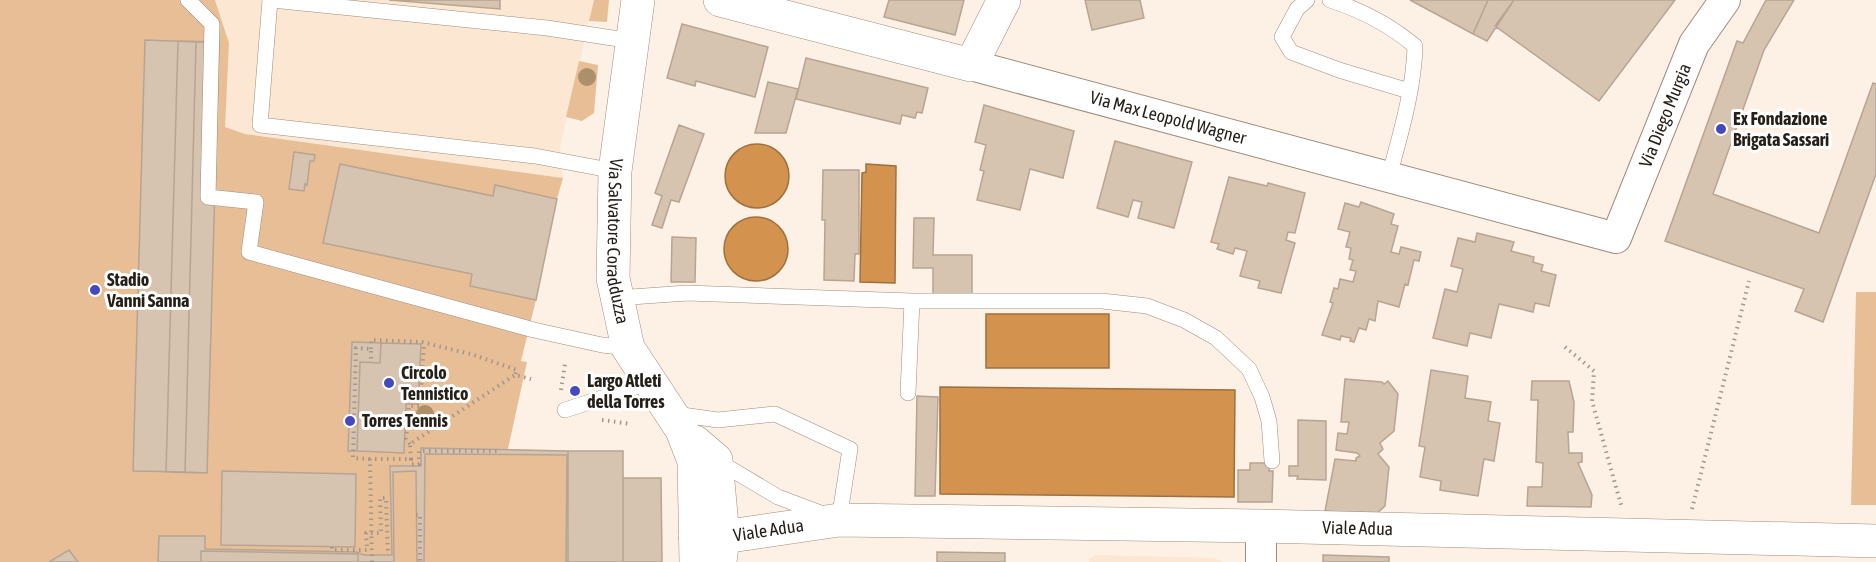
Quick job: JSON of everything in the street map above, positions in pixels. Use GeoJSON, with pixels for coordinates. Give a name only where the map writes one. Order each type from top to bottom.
{"type":"FeatureCollection","features":[{"type":"Feature","properties":{"kind":"main road","name":"Via Salvatore Coradduzza"},"geometry":{"type":"LineString","coordinates":[[638,0],[615,171],[613,278],[628,348],[677,422],[694,461],[708,549]]}},
{"type":"Feature","properties":{"kind":"main road","name":"Via Max Leopold Wagner"},"geometry":{"type":"LineString","coordinates":[[720,0],[971,65]]}},
{"type":"Feature","properties":{"kind":"main road"},"geometry":{"type":"LineString","coordinates":[[971,65],[1004,0]]}},
{"type":"Feature","properties":{"kind":"main road","name":"Via Salvatore Coradduzza"},"geometry":{"type":"LineString","coordinates":[[677,422],[716,460]]}},
{"type":"Feature","properties":{"kind":"main road"},"geometry":{"type":"LineString","coordinates":[[708,549],[716,460]]}},
{"type":"Feature","properties":{"kind":"main road","name":"Viale Adua"},"geometry":{"type":"LineString","coordinates":[[708,549],[839,520],[1261,526],[1876,541]]}},
{"type":"Feature","properties":{"kind":"street","name":"Via Diego Murgia"},"geometry":{"type":"LineString","coordinates":[[1616,238],[1694,44],[1725,0]]}},
{"type":"Feature","properties":{"kind":"street","name":"Via Max Leopold Wagner"},"geometry":{"type":"LineString","coordinates":[[971,65],[1392,165],[1616,238]]}},
{"type":"Feature","properties":{"kind":"street"},"geometry":{"type":"LineString","coordinates":[[1261,526],[1261,562]]}},
{"type":"Feature","properties":{"kind":"lane"},"geometry":{"type":"LineString","coordinates":[[188,0],[212,24],[208,197],[256,202],[249,252],[534,330],[602,345],[628,348]]}},
{"type":"Feature","properties":{"kind":"lane"},"geometry":{"type":"LineString","coordinates":[[615,171],[535,156],[260,125],[271,0],[547,28],[632,41]]}},
{"type":"Feature","properties":{"kind":"lane"},"geometry":{"type":"LineString","coordinates":[[1307,0],[1297,9],[1282,38],[1291,52],[1339,70],[1409,91]]}},
{"type":"Feature","properties":{"kind":"lane"},"geometry":{"type":"LineString","coordinates":[[1330,0],[1347,5],[1394,28],[1415,46],[1415,64],[1392,165]]}},
{"type":"Feature","properties":{"kind":"lane"},"geometry":{"type":"LineString","coordinates":[[616,298],[687,294],[912,301],[1102,301],[1147,306],[1184,320],[1216,338],[1249,369],[1262,397],[1269,421],[1272,461]]}},
{"type":"Feature","properties":{"kind":"lane"},"geometry":{"type":"LineString","coordinates":[[908,393],[912,301]]}},
{"type":"Feature","properties":{"kind":"lane"},"geometry":{"type":"LineString","coordinates":[[565,410],[651,382]]}},
{"type":"Feature","properties":{"kind":"lane"},"geometry":{"type":"LineString","coordinates":[[677,422],[775,414],[850,449],[839,520]]}},
{"type":"Feature","properties":{"kind":"lane","name":"Viale Adua"},"geometry":{"type":"LineString","coordinates":[[716,460],[778,496],[839,520]]}},
{"type":"Feature","properties":{"kind":"path"},"geometry":{"type":"LineString","coordinates":[[1685,536],[1749,281]]}},
{"type":"Feature","properties":{"kind":"path"},"geometry":{"type":"LineString","coordinates":[[371,362],[371,340],[424,344],[474,355],[517,370],[515,375],[411,444]]}},
{"type":"Feature","properties":{"kind":"path"},"geometry":{"type":"LineString","coordinates":[[424,344],[420,406],[409,406],[406,439],[411,444],[411,464],[419,464],[419,451],[497,452],[498,454]]}},
{"type":"Feature","properties":{"kind":"path"},"geometry":{"type":"LineString","coordinates":[[1565,347],[1594,371],[1592,401],[1629,534]]}},
{"type":"Feature","properties":{"kind":"path"},"geometry":{"type":"LineString","coordinates":[[371,349],[356,348],[352,395],[353,459],[411,459]]}},
{"type":"Feature","properties":{"kind":"path"},"geometry":{"type":"LineString","coordinates":[[515,375],[531,379]]}},
{"type":"Feature","properties":{"kind":"path"},"geometry":{"type":"LineString","coordinates":[[370,459],[372,562]]}},
{"type":"Feature","properties":{"kind":"path"},"geometry":{"type":"LineString","coordinates":[[332,547],[332,550],[367,550],[366,533],[381,533],[380,498],[386,498],[388,555]]}},
{"type":"Feature","properties":{"kind":"path"},"geometry":{"type":"LineString","coordinates":[[416,515],[420,515],[420,562]]}},
{"type":"Feature","properties":{"kind":"shaded area"},"geometry":{"type":"Polygon","coordinates":[[[0,0],[215,0],[229,43],[225,127],[245,134],[563,178],[557,199],[496,185],[493,196],[324,243],[472,274],[470,286],[536,300],[521,361],[527,362],[508,449],[568,451],[568,562],[0,562],[0,0]]]}},
{"type":"Feature","properties":{"kind":"shaded area"},"geometry":{"type":"Polygon","coordinates":[[[215,0],[594,0],[560,147],[563,178],[245,134],[224,127],[229,43],[215,0]]]}},
{"type":"Feature","properties":{"kind":"shaded area"},"geometry":{"type":"Polygon","coordinates":[[[594,0],[609,0],[607,22],[589,21],[594,0]]]}},
{"type":"Feature","properties":{"kind":"shaded area"},"geometry":{"type":"Polygon","coordinates":[[[579,61],[598,65],[594,113],[582,121],[566,117],[579,61]]]}},
{"type":"Feature","properties":{"kind":"shaded area"},"geometry":{"type":"Polygon","coordinates":[[[757,144],[775,150],[783,158],[789,176],[783,194],[775,202],[757,208],[739,202],[731,194],[725,176],[731,158],[739,150],[757,144]]]}},
{"type":"Feature","properties":{"kind":"shaded area"},"geometry":{"type":"Polygon","coordinates":[[[866,164],[896,166],[895,283],[860,282],[862,173],[866,172],[866,164]]]}},
{"type":"Feature","properties":{"kind":"shaded area"},"geometry":{"type":"Polygon","coordinates":[[[750,217],[762,217],[779,226],[786,237],[788,249],[786,261],[779,272],[762,281],[750,281],[738,276],[729,267],[724,255],[724,243],[729,231],[738,222],[750,217]]]}},
{"type":"Feature","properties":{"kind":"shaded area"},"geometry":{"type":"Polygon","coordinates":[[[1856,292],[1876,292],[1876,505],[1851,505],[1856,292]]]}},
{"type":"Feature","properties":{"kind":"shaded area"},"geometry":{"type":"Polygon","coordinates":[[[986,314],[1109,314],[1109,368],[986,368],[986,314]]]}},
{"type":"Feature","properties":{"kind":"shaded area"},"geometry":{"type":"Polygon","coordinates":[[[940,387],[1235,390],[1234,497],[940,494],[940,387]]]}},
{"type":"Feature","properties":{"kind":"shaded area"},"geometry":{"type":"Polygon","coordinates":[[[1096,555],[1215,558],[1222,562],[1089,562],[1090,558],[1096,555]]]}},
{"type":"Feature","properties":{"kind":"building"},"geometry":{"type":"Polygon","coordinates":[[[389,0],[500,0],[500,9],[389,0]]]}},
{"type":"Feature","properties":{"kind":"building"},"geometry":{"type":"Polygon","coordinates":[[[889,0],[964,0],[955,35],[884,17],[889,0]]]}},
{"type":"Feature","properties":{"kind":"building"},"geometry":{"type":"Polygon","coordinates":[[[1085,0],[1140,0],[1144,18],[1092,30],[1085,0]]]}},
{"type":"Feature","properties":{"kind":"building"},"geometry":{"type":"Polygon","coordinates":[[[1410,0],[1488,0],[1473,34],[1410,0]]]}},
{"type":"Feature","properties":{"kind":"building"},"geometry":{"type":"Polygon","coordinates":[[[1488,0],[1514,0],[1487,41],[1473,34],[1488,0]]]}},
{"type":"Feature","properties":{"kind":"building"},"geometry":{"type":"Polygon","coordinates":[[[1514,0],[1675,0],[1599,101],[1495,26],[1514,0]]]}},
{"type":"Feature","properties":{"kind":"building","name":"Ex Fondazione Brigata Sassari"},"geometry":{"type":"Polygon","coordinates":[[[1766,0],[1794,0],[1764,50],[1713,194],[1819,233],[1873,83],[1876,84],[1876,174],[1823,322],[1795,311],[1804,289],[1665,241],[1737,41],[1743,43],[1766,0]]]}},
{"type":"Feature","properties":{"kind":"building"},"geometry":{"type":"Polygon","coordinates":[[[682,24],[768,47],[755,97],[696,81],[695,86],[667,78],[682,24]]]}},
{"type":"Feature","properties":{"kind":"building"},"geometry":{"type":"Polygon","coordinates":[[[145,40],[196,42],[185,472],[133,471],[145,40]]]}},
{"type":"Feature","properties":{"kind":"building"},"geometry":{"type":"Polygon","coordinates":[[[178,41],[219,42],[207,473],[166,472],[178,41]]]}},
{"type":"Feature","properties":{"kind":"building"},"geometry":{"type":"Polygon","coordinates":[[[196,42],[219,42],[207,473],[185,472],[196,42]]]}},
{"type":"Feature","properties":{"kind":"building"},"geometry":{"type":"Polygon","coordinates":[[[806,58],[928,88],[922,113],[917,112],[915,118],[902,115],[900,124],[796,99],[806,58]]]}},
{"type":"Feature","properties":{"kind":"building"},"geometry":{"type":"Polygon","coordinates":[[[768,82],[798,89],[786,133],[755,133],[768,82]]]}},
{"type":"Feature","properties":{"kind":"building"},"geometry":{"type":"Polygon","coordinates":[[[984,105],[1074,131],[1063,178],[1030,169],[1020,210],[977,200],[984,171],[980,170],[986,145],[975,142],[984,105]]]}},
{"type":"Feature","properties":{"kind":"building"},"geometry":{"type":"Polygon","coordinates":[[[679,125],[704,134],[679,202],[671,200],[662,228],[652,225],[662,196],[655,193],[679,125]]]}},
{"type":"Feature","properties":{"kind":"building"},"geometry":{"type":"Polygon","coordinates":[[[1115,141],[1192,162],[1174,228],[1138,218],[1142,202],[1133,200],[1128,217],[1097,208],[1115,141]]]}},
{"type":"Feature","properties":{"kind":"building"},"geometry":{"type":"Polygon","coordinates":[[[294,152],[315,155],[314,161],[310,161],[304,191],[289,189],[294,152]]]}},
{"type":"Feature","properties":{"kind":"building"},"geometry":{"type":"Polygon","coordinates":[[[340,164],[493,196],[495,185],[557,199],[536,300],[470,286],[472,274],[323,243],[340,164]]]}},
{"type":"Feature","properties":{"kind":"building"},"geometry":{"type":"Polygon","coordinates":[[[823,170],[859,170],[859,254],[855,254],[854,281],[824,280],[823,170]]]}},
{"type":"Feature","properties":{"kind":"building"},"geometry":{"type":"Polygon","coordinates":[[[1229,177],[1267,186],[1268,183],[1305,193],[1295,233],[1288,232],[1286,240],[1295,243],[1281,293],[1258,288],[1260,281],[1240,276],[1247,251],[1235,248],[1233,254],[1217,249],[1219,244],[1211,242],[1229,177]]]}},
{"type":"Feature","properties":{"kind":"building"},"geometry":{"type":"Polygon","coordinates":[[[1361,202],[1394,214],[1391,224],[1398,226],[1391,252],[1399,254],[1401,247],[1421,252],[1419,261],[1414,260],[1408,285],[1405,284],[1399,307],[1378,301],[1375,321],[1369,319],[1366,330],[1359,328],[1354,342],[1350,341],[1351,338],[1341,336],[1340,340],[1322,335],[1333,303],[1330,302],[1334,288],[1338,289],[1340,279],[1353,282],[1356,271],[1350,270],[1353,260],[1349,259],[1351,248],[1346,247],[1350,232],[1338,229],[1345,203],[1359,207],[1361,202]]]}},
{"type":"Feature","properties":{"kind":"building"},"geometry":{"type":"Polygon","coordinates":[[[914,218],[934,218],[933,255],[972,255],[972,294],[933,294],[933,268],[913,268],[914,218]]]}},
{"type":"Feature","properties":{"kind":"building"},"geometry":{"type":"Polygon","coordinates":[[[1477,233],[1514,242],[1511,251],[1534,257],[1533,262],[1543,265],[1541,271],[1556,275],[1549,306],[1535,303],[1533,312],[1499,304],[1491,338],[1470,333],[1467,346],[1433,338],[1445,289],[1457,292],[1463,269],[1451,266],[1458,238],[1475,242],[1477,233]]]}},
{"type":"Feature","properties":{"kind":"building"},"geometry":{"type":"Polygon","coordinates":[[[672,237],[696,238],[695,282],[671,282],[672,237]]]}},
{"type":"Feature","properties":{"kind":"building"},"geometry":{"type":"Polygon","coordinates":[[[352,342],[381,343],[380,363],[360,362],[357,451],[348,451],[352,342]]]}},
{"type":"Feature","properties":{"kind":"building","name":"Circolo Tennistico"},"geometry":{"type":"Polygon","coordinates":[[[381,343],[421,344],[418,404],[406,404],[404,453],[357,451],[360,362],[380,363],[381,343]]]}},
{"type":"Feature","properties":{"kind":"building"},"geometry":{"type":"Polygon","coordinates":[[[1431,370],[1468,376],[1465,398],[1491,402],[1488,421],[1500,423],[1494,461],[1484,459],[1478,496],[1440,490],[1441,481],[1420,477],[1425,447],[1419,446],[1431,370]]]}},
{"type":"Feature","properties":{"kind":"building"},"geometry":{"type":"Polygon","coordinates":[[[1345,379],[1384,384],[1388,381],[1398,394],[1394,431],[1380,443],[1383,449],[1378,454],[1389,467],[1385,506],[1373,517],[1325,511],[1335,459],[1356,461],[1356,458],[1360,456],[1357,453],[1336,450],[1338,433],[1347,434],[1349,422],[1341,422],[1345,379]]]}},
{"type":"Feature","properties":{"kind":"building"},"geometry":{"type":"Polygon","coordinates":[[[1532,381],[1569,381],[1574,402],[1573,432],[1568,432],[1569,453],[1582,453],[1582,462],[1578,463],[1592,495],[1591,507],[1527,506],[1528,487],[1542,487],[1543,463],[1536,462],[1538,400],[1531,400],[1532,381]]]}},
{"type":"Feature","properties":{"kind":"building"},"geometry":{"type":"Polygon","coordinates":[[[917,396],[938,397],[935,496],[915,496],[917,396]]]}},
{"type":"Feature","properties":{"kind":"building"},"geometry":{"type":"Polygon","coordinates":[[[1298,420],[1326,421],[1326,480],[1297,479],[1298,476],[1289,476],[1289,466],[1298,466],[1298,420]]]}},
{"type":"Feature","properties":{"kind":"building"},"geometry":{"type":"Polygon","coordinates":[[[421,448],[568,451],[568,562],[566,562],[567,455],[425,454],[424,562],[417,562],[416,471],[393,472],[394,562],[358,562],[358,554],[201,551],[201,562],[158,562],[159,536],[205,536],[205,549],[356,552],[364,555],[392,555],[390,466],[421,466],[421,448]]]}},
{"type":"Feature","properties":{"kind":"building"},"geometry":{"type":"Polygon","coordinates":[[[568,451],[623,451],[623,562],[568,562],[568,451]]]}},
{"type":"Feature","properties":{"kind":"building"},"geometry":{"type":"Polygon","coordinates":[[[1250,463],[1269,463],[1269,471],[1273,471],[1272,502],[1238,502],[1238,470],[1250,470],[1250,463]]]}},
{"type":"Feature","properties":{"kind":"building"},"geometry":{"type":"Polygon","coordinates":[[[222,471],[356,474],[355,547],[221,545],[222,471]]]}},
{"type":"Feature","properties":{"kind":"building"},"geometry":{"type":"Polygon","coordinates":[[[623,478],[661,478],[662,562],[623,562],[623,478]]]}},
{"type":"Feature","properties":{"kind":"building"},"geometry":{"type":"Polygon","coordinates":[[[69,550],[78,562],[49,562],[69,550]]]}},
{"type":"Feature","properties":{"kind":"building"},"geometry":{"type":"Polygon","coordinates":[[[201,551],[358,554],[358,562],[201,562],[201,551]]]}},
{"type":"Feature","properties":{"kind":"building"},"geometry":{"type":"Polygon","coordinates":[[[937,552],[1005,553],[1005,562],[937,562],[937,552]]]}},
{"type":"Feature","properties":{"kind":"building"},"geometry":{"type":"Polygon","coordinates":[[[1323,555],[1389,557],[1389,562],[1323,562],[1323,555]]]}},
{"type":"Feature","properties":{"kind":"place","name":"Ex Fondazione Brigata Sassari"},"geometry":{"type":"Point","coordinates":[1721,129]}},
{"type":"Feature","properties":{"kind":"place","name":"Stadio Vanni Sanna"},"geometry":{"type":"Point","coordinates":[95,290]}},
{"type":"Feature","properties":{"kind":"place","name":"Circolo Tennistico"},"geometry":{"type":"Point","coordinates":[389,383]}},
{"type":"Feature","properties":{"kind":"place","name":"Largo Atleti della Torres"},"geometry":{"type":"Point","coordinates":[575,391]}},
{"type":"Feature","properties":{"kind":"place","name":"Torres Tennis"},"geometry":{"type":"Point","coordinates":[350,421]}}]}
